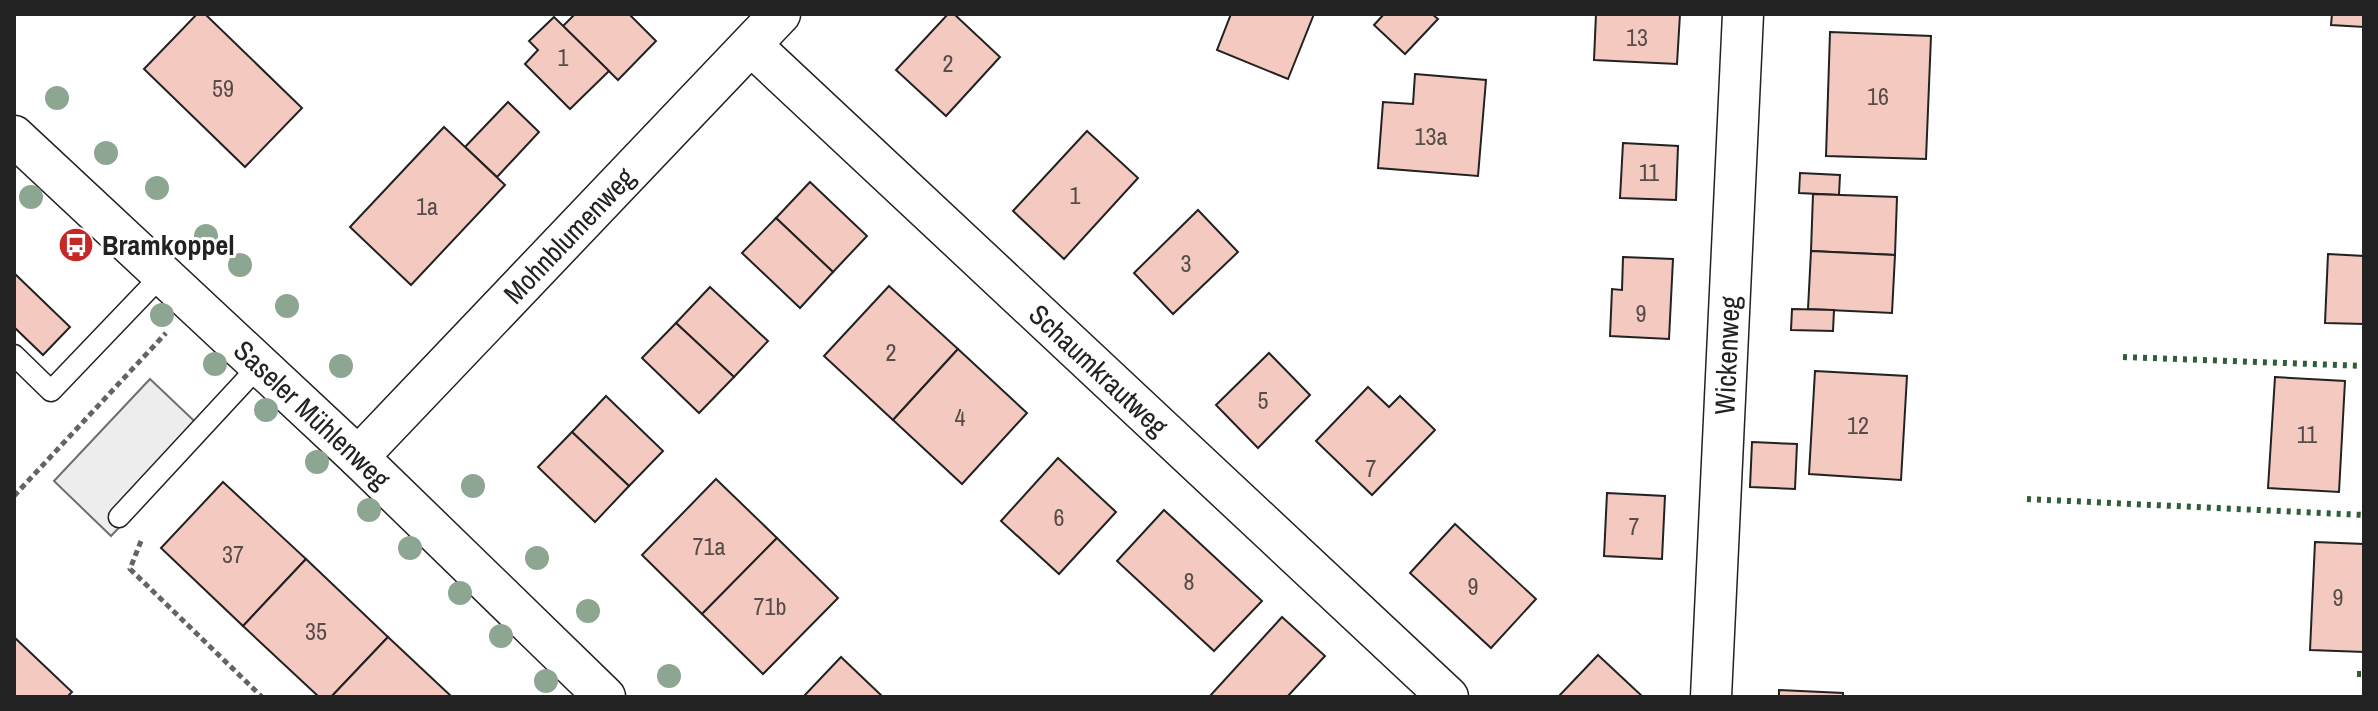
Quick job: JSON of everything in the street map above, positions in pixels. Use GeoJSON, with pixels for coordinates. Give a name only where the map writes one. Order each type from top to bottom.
{"type":"FeatureCollection","features":[{"type":"Feature","properties":{"kind":"street","name":"Mohnblumenweg"},"geometry":{"type":"LineString","coordinates":[[358,457],[780,14]]}},
{"type":"Feature","properties":{"kind":"street","name":"Wickenweg"},"geometry":{"type":"LineString","coordinates":[[1711,697],[1743,14]]}},
{"type":"Feature","properties":{"kind":"street","name":"Schaumkrautweg"},"geometry":{"type":"LineString","coordinates":[[751,45],[1448,697]]}},
{"type":"Feature","properties":{"kind":"street","name":"Saseler Mühlenweg"},"geometry":{"type":"LineString","coordinates":[[14,136],[258,367],[358,457],[605,697]]}},
{"type":"Feature","properties":{"kind":"lane"},"geometry":{"type":"LineString","coordinates":[[14,355],[51,391],[161,276]]}},
{"type":"Feature","properties":{"kind":"lane"},"geometry":{"type":"LineString","coordinates":[[119,517],[258,367]]}},
{"type":"Feature","properties":{"kind":"path"},"geometry":{"type":"LineString","coordinates":[[14,496],[192,305]]}},
{"type":"Feature","properties":{"kind":"path"},"geometry":{"type":"LineString","coordinates":[[119,517],[142,543],[130,569],[262,697]]}},
{"type":"Feature","properties":{"kind":"shaded area"},"geometry":{"type":"Polygon","coordinates":[[[150,379],[208,434],[111,536],[54,481],[150,379]]]}},
{"type":"Feature","properties":{"kind":"building"},"geometry":{"type":"Polygon","coordinates":[[[197,14],[205,14],[302,108],[245,167],[144,69],[197,14]]]}},
{"type":"Feature","properties":{"kind":"building"},"geometry":{"type":"Polygon","coordinates":[[[575,14],[629,14],[656,41],[618,80],[563,26],[575,14]]]}},
{"type":"Feature","properties":{"kind":"building"},"geometry":{"type":"Polygon","coordinates":[[[948,14],[954,14],[1000,57],[946,116],[896,70],[948,14]]]}},
{"type":"Feature","properties":{"kind":"building"},"geometry":{"type":"Polygon","coordinates":[[[1231,14],[1314,14],[1288,79],[1217,50],[1231,14]]]}},
{"type":"Feature","properties":{"kind":"building"},"geometry":{"type":"Polygon","coordinates":[[[1384,14],[1432,14],[1438,19],[1405,54],[1374,25],[1384,14]]]}},
{"type":"Feature","properties":{"kind":"building"},"geometry":{"type":"Polygon","coordinates":[[[1596,14],[1680,14],[1677,64],[1594,60],[1596,14]]]}},
{"type":"Feature","properties":{"kind":"building"},"geometry":{"type":"Polygon","coordinates":[[[2332,14],[2364,14],[2364,27],[2331,25],[2332,14]]]}},
{"type":"Feature","properties":{"kind":"building"},"geometry":{"type":"Polygon","coordinates":[[[554,17],[609,71],[570,109],[525,64],[538,50],[529,41],[554,17]]]}},
{"type":"Feature","properties":{"kind":"building"},"geometry":{"type":"Polygon","coordinates":[[[1830,32],[1931,36],[1926,159],[1826,156],[1830,32]]]}},
{"type":"Feature","properties":{"kind":"building"},"geometry":{"type":"Polygon","coordinates":[[[1415,74],[1486,80],[1478,176],[1378,168],[1383,102],[1413,104],[1415,74]]]}},
{"type":"Feature","properties":{"kind":"building"},"geometry":{"type":"Polygon","coordinates":[[[508,102],[539,132],[497,177],[465,147],[508,102]]]}},
{"type":"Feature","properties":{"kind":"building"},"geometry":{"type":"Polygon","coordinates":[[[444,127],[505,185],[411,285],[350,227],[444,127]]]}},
{"type":"Feature","properties":{"kind":"building"},"geometry":{"type":"Polygon","coordinates":[[[1087,131],[1138,178],[1064,259],[1013,211],[1087,131]]]}},
{"type":"Feature","properties":{"kind":"building"},"geometry":{"type":"Polygon","coordinates":[[[1623,143],[1678,146],[1676,200],[1620,198],[1623,143]]]}},
{"type":"Feature","properties":{"kind":"building"},"geometry":{"type":"Polygon","coordinates":[[[1800,173],[1840,175],[1839,195],[1799,193],[1800,173]]]}},
{"type":"Feature","properties":{"kind":"building"},"geometry":{"type":"Polygon","coordinates":[[[810,182],[867,236],[833,272],[776,218],[810,182]]]}},
{"type":"Feature","properties":{"kind":"building"},"geometry":{"type":"Polygon","coordinates":[[[1813,194],[1897,197],[1895,255],[1811,251],[1813,194]]]}},
{"type":"Feature","properties":{"kind":"building"},"geometry":{"type":"Polygon","coordinates":[[[1198,210],[1238,252],[1173,314],[1134,273],[1198,210]]]}},
{"type":"Feature","properties":{"kind":"building"},"geometry":{"type":"Polygon","coordinates":[[[776,218],[833,272],[800,308],[742,253],[776,218]]]}},
{"type":"Feature","properties":{"kind":"building"},"geometry":{"type":"Polygon","coordinates":[[[1811,251],[1895,255],[1892,313],[1808,309],[1811,251]]]}},
{"type":"Feature","properties":{"kind":"building"},"geometry":{"type":"Polygon","coordinates":[[[2328,254],[2364,256],[2364,324],[2325,323],[2328,254]]]}},
{"type":"Feature","properties":{"kind":"building"},"geometry":{"type":"Polygon","coordinates":[[[1623,257],[1673,259],[1669,339],[1610,336],[1612,289],[1622,290],[1623,257]]]}},
{"type":"Feature","properties":{"kind":"building"},"geometry":{"type":"Polygon","coordinates":[[[14,273],[70,327],[43,355],[14,327],[14,273]]]}},
{"type":"Feature","properties":{"kind":"building"},"geometry":{"type":"Polygon","coordinates":[[[889,286],[958,349],[893,420],[824,356],[889,286]]]}},
{"type":"Feature","properties":{"kind":"building"},"geometry":{"type":"Polygon","coordinates":[[[710,287],[768,341],[734,377],[676,323],[710,287]]]}},
{"type":"Feature","properties":{"kind":"building"},"geometry":{"type":"Polygon","coordinates":[[[1792,309],[1834,310],[1833,331],[1791,330],[1792,309]]]}},
{"type":"Feature","properties":{"kind":"building"},"geometry":{"type":"Polygon","coordinates":[[[676,323],[734,377],[699,413],[642,358],[676,323]]]}},
{"type":"Feature","properties":{"kind":"building"},"geometry":{"type":"Polygon","coordinates":[[[958,349],[1027,413],[962,484],[893,420],[958,349]]]}},
{"type":"Feature","properties":{"kind":"building"},"geometry":{"type":"Polygon","coordinates":[[[1269,353],[1310,395],[1258,448],[1216,405],[1269,353]]]}},
{"type":"Feature","properties":{"kind":"building"},"geometry":{"type":"Polygon","coordinates":[[[1815,371],[1907,376],[1901,480],[1809,474],[1815,371]]]}},
{"type":"Feature","properties":{"kind":"building"},"geometry":{"type":"Polygon","coordinates":[[[2275,377],[2345,381],[2339,492],[2268,488],[2275,377]]]}},
{"type":"Feature","properties":{"kind":"building"},"geometry":{"type":"Polygon","coordinates":[[[1368,387],[1389,407],[1400,396],[1435,430],[1372,495],[1316,441],[1368,387]]]}},
{"type":"Feature","properties":{"kind":"building"},"geometry":{"type":"Polygon","coordinates":[[[606,396],[663,451],[629,486],[572,432],[606,396]]]}},
{"type":"Feature","properties":{"kind":"building"},"geometry":{"type":"Polygon","coordinates":[[[572,432],[629,486],[595,522],[538,467],[572,432]]]}},
{"type":"Feature","properties":{"kind":"building"},"geometry":{"type":"Polygon","coordinates":[[[1752,442],[1797,444],[1795,489],[1750,487],[1752,442]]]}},
{"type":"Feature","properties":{"kind":"building"},"geometry":{"type":"Polygon","coordinates":[[[1058,458],[1116,512],[1059,574],[1001,521],[1058,458]]]}},
{"type":"Feature","properties":{"kind":"building"},"geometry":{"type":"Polygon","coordinates":[[[716,479],[777,538],[702,614],[642,555],[716,479]]]}},
{"type":"Feature","properties":{"kind":"building"},"geometry":{"type":"Polygon","coordinates":[[[223,482],[306,559],[243,626],[161,548],[223,482]]]}},
{"type":"Feature","properties":{"kind":"building"},"geometry":{"type":"Polygon","coordinates":[[[1607,493],[1665,496],[1662,559],[1604,556],[1607,493]]]}},
{"type":"Feature","properties":{"kind":"building"},"geometry":{"type":"Polygon","coordinates":[[[1164,510],[1262,601],[1214,651],[1117,561],[1164,510]]]}},
{"type":"Feature","properties":{"kind":"building"},"geometry":{"type":"Polygon","coordinates":[[[1455,524],[1536,599],[1491,648],[1410,573],[1455,524]]]}},
{"type":"Feature","properties":{"kind":"building"},"geometry":{"type":"Polygon","coordinates":[[[777,538],[838,598],[763,674],[702,614],[777,538]]]}},
{"type":"Feature","properties":{"kind":"building"},"geometry":{"type":"Polygon","coordinates":[[[2315,542],[2364,544],[2364,652],[2310,650],[2315,542]]]}},
{"type":"Feature","properties":{"kind":"building"},"geometry":{"type":"Polygon","coordinates":[[[306,559],[388,637],[331,697],[319,697],[243,626],[306,559]]]}},
{"type":"Feature","properties":{"kind":"building"},"geometry":{"type":"Polygon","coordinates":[[[1282,617],[1325,656],[1287,697],[1209,697],[1282,617]]]}},
{"type":"Feature","properties":{"kind":"building"},"geometry":{"type":"Polygon","coordinates":[[[14,637],[72,692],[67,697],[14,697],[14,637]]]}},
{"type":"Feature","properties":{"kind":"building"},"geometry":{"type":"Polygon","coordinates":[[[388,637],[452,697],[331,697],[388,637]]]}},
{"type":"Feature","properties":{"kind":"building"},"geometry":{"type":"Polygon","coordinates":[[[1598,655],[1643,697],[1558,697],[1598,655]]]}},
{"type":"Feature","properties":{"kind":"building"},"geometry":{"type":"Polygon","coordinates":[[[841,657],[883,697],[803,697],[841,657]]]}},
{"type":"Feature","properties":{"kind":"building"},"geometry":{"type":"Polygon","coordinates":[[[1779,690],[1843,693],[1843,697],[1779,697],[1779,690]]]}},
{"type":"Feature","properties":{"kind":"hedge"},"geometry":{"type":"LineString","coordinates":[[2123,357],[2364,366]]}},
{"type":"Feature","properties":{"kind":"hedge"},"geometry":{"type":"LineString","coordinates":[[2027,499],[2364,515]]}},
{"type":"Feature","properties":{"kind":"hedge"},"geometry":{"type":"LineString","coordinates":[[2357,674],[2364,674]]}},
{"type":"Feature","properties":{"kind":"place","name":"Bramkoppel"},"geometry":{"type":"Point","coordinates":[76,245]}}]}
